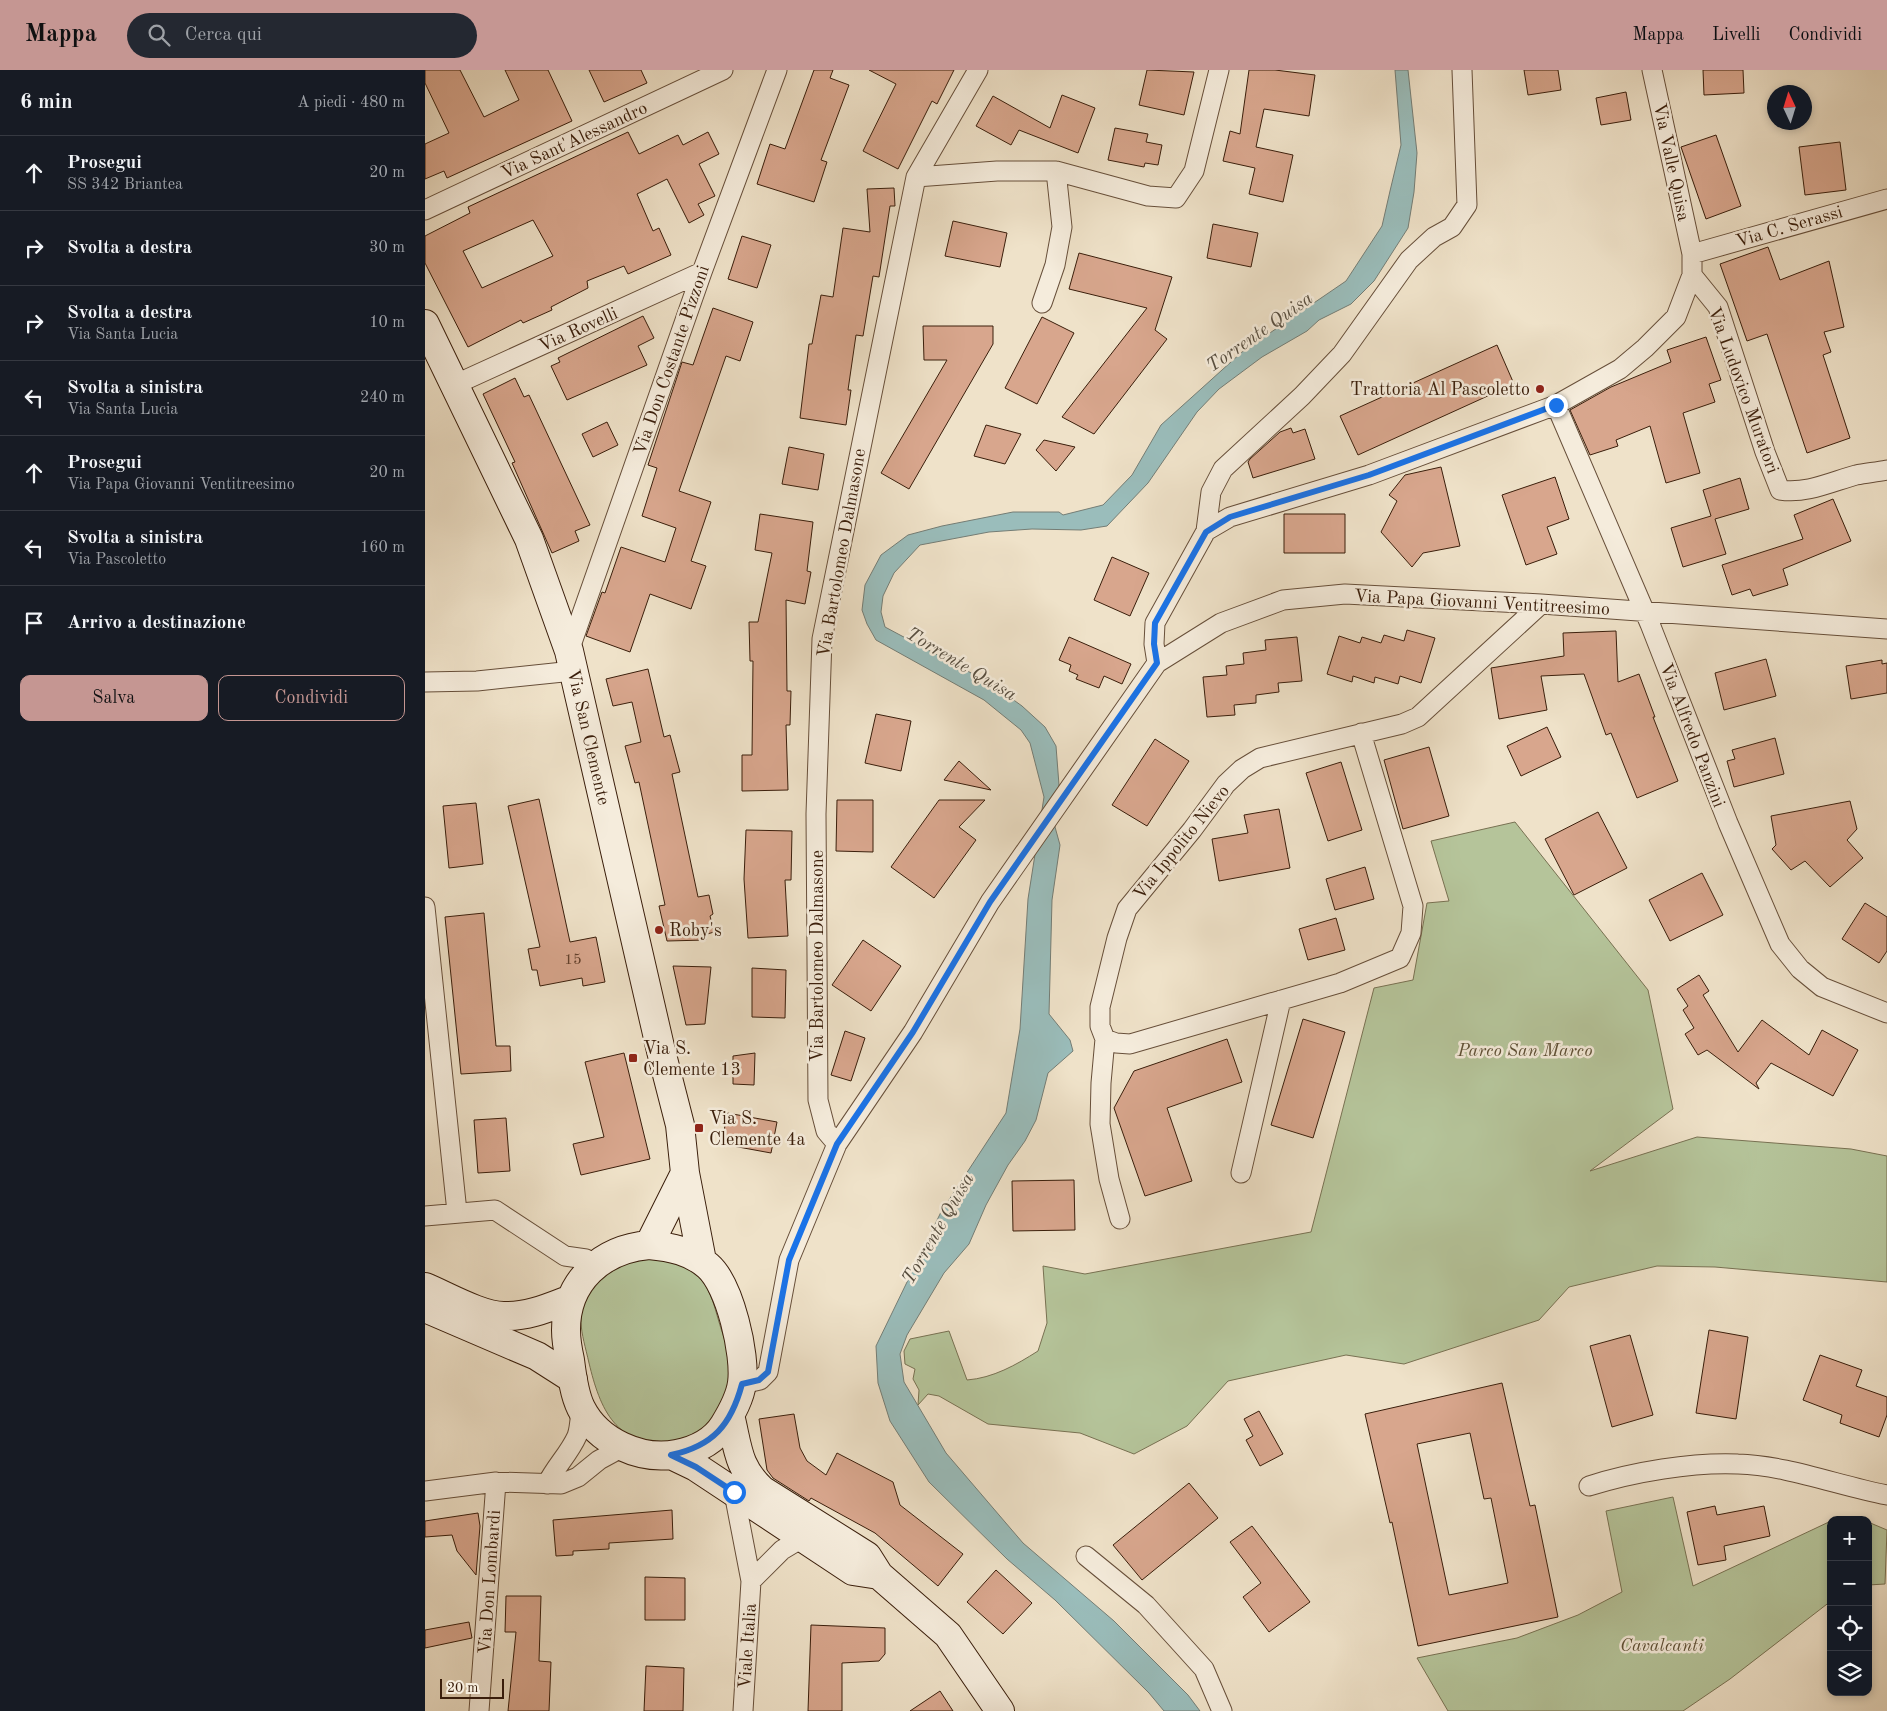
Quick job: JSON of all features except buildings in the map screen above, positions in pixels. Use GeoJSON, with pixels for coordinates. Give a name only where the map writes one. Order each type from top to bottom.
{"type":"FeatureCollection","features":[{"type":"Feature","properties":{"kind":"main road","name":"Via San Clemente"},"geometry":{"type":"LineString","coordinates":[[425,324],[529,539],[571,661],[661,1051],[680,1125],[685,1173],[702,1261]]}},
{"type":"Feature","properties":{"kind":"main road"},"geometry":{"type":"LineString","coordinates":[[649,1245],[685,1173]]}},
{"type":"Feature","properties":{"kind":"main road"},"geometry":{"type":"LineString","coordinates":[[649,1245],[681,1250],[702,1261],[720,1280],[728,1296],[743,1368],[742,1384],[730,1415],[711,1439],[697,1448],[671,1455],[644,1454],[623,1447],[599,1432],[581,1409],[573,1379],[566,1332],[571,1299],[578,1285],[595,1264],[614,1252],[632,1246],[649,1245]]}},
{"type":"Feature","properties":{"kind":"main road"},"geometry":{"type":"LineString","coordinates":[[425,1287],[477,1309],[503,1316],[534,1312],[571,1299]]}},
{"type":"Feature","properties":{"kind":"main road"},"geometry":{"type":"LineString","coordinates":[[425,1308],[537,1356],[573,1379]]}},
{"type":"Feature","properties":{"kind":"main road"},"geometry":{"type":"LineString","coordinates":[[730,1415],[740,1458],[748,1477],[762,1490],[867,1556],[879,1575],[949,1635],[1000,1711]]}},
{"type":"Feature","properties":{"kind":"main road"},"geometry":{"type":"LineString","coordinates":[[671,1455],[696,1467],[853,1571],[879,1575]]}},
{"type":"Feature","properties":{"kind":"street","name":"Via Sant'Alessandro"},"geometry":{"type":"LineString","coordinates":[[425,210],[723,70]]}},
{"type":"Feature","properties":{"kind":"street","name":"Via Don Costante Pizzoni"},"geometry":{"type":"LineString","coordinates":[[571,661],[702,272],[777,70]]}},
{"type":"Feature","properties":{"kind":"street","name":"Via Bartolomeo Dalmasone"},"geometry":{"type":"LineString","coordinates":[[837,1144],[826,1131],[818,1100],[816,814],[822,639],[916,177],[978,70]]}},
{"type":"Feature","properties":{"kind":"street"},"geometry":{"type":"LineString","coordinates":[[916,177],[997,171],[1056,171],[1149,196],[1176,198],[1194,171],[1219,70]]}},
{"type":"Feature","properties":{"kind":"street"},"geometry":{"type":"LineString","coordinates":[[1157,663],[1154,644],[1155,623],[1206,532],[1211,492],[1223,469],[1301,396],[1342,354],[1409,260],[1434,237],[1452,226],[1467,205],[1462,70]]}},
{"type":"Feature","properties":{"kind":"street","name":"Via Valle Quisa"},"geometry":{"type":"LineString","coordinates":[[1652,70],[1692,254],[1692,276]]}},
{"type":"Feature","properties":{"kind":"street"},"geometry":{"type":"LineString","coordinates":[[1042,303],[1055,265],[1062,227],[1056,171]]}},
{"type":"Feature","properties":{"kind":"street","name":"Via C. Serassi"},"geometry":{"type":"LineString","coordinates":[[1692,254],[1887,199]]}},
{"type":"Feature","properties":{"kind":"street","name":"Via Rovelli"},"geometry":{"type":"LineString","coordinates":[[454,385],[702,272]]}},
{"type":"Feature","properties":{"kind":"street"},"geometry":{"type":"LineString","coordinates":[[1206,532],[1230,517],[1369,475],[1556,405],[1620,369],[1645,348],[1676,316],[1692,276]]}},
{"type":"Feature","properties":{"kind":"street","name":"Via Ludovico Muratori"},"geometry":{"type":"LineString","coordinates":[[1692,276],[1718,307],[1765,452],[1780,490],[1793,492],[1818,487],[1857,475],[1887,470]]}},
{"type":"Feature","properties":{"kind":"street","name":"Via Alfredo Panzini"},"geometry":{"type":"LineString","coordinates":[[1556,405],[1645,611],[1728,823],[1780,944],[1800,969],[1822,987],[1887,1013]]}},
{"type":"Feature","properties":{"kind":"street","name":"Via Papa Giovanni Ventitreesimo"},"geometry":{"type":"LineString","coordinates":[[742,1384],[759,1380],[768,1372],[789,1260],[837,1144],[913,1032],[990,902],[1157,663],[1221,623],[1283,600],[1345,594],[1541,604],[1887,629]]}},
{"type":"Feature","properties":{"kind":"street","name":"Via Ippolito Nievo"},"geometry":{"type":"LineString","coordinates":[[1120,1219],[1109,1179],[1100,1124],[1105,1039],[1100,1026],[1100,1007],[1117,938],[1127,909],[1192,830],[1226,784],[1242,769],[1260,758],[1403,724],[1417,717],[1541,604]]}},
{"type":"Feature","properties":{"kind":"street"},"geometry":{"type":"LineString","coordinates":[[425,682],[477,681],[571,661]]}},
{"type":"Feature","properties":{"kind":"street"},"geometry":{"type":"LineString","coordinates":[[1105,1039],[1116,1043],[1130,1044],[1340,983],[1400,958],[1411,933],[1413,906],[1361,733]]}},
{"type":"Feature","properties":{"kind":"street"},"geometry":{"type":"LineString","coordinates":[[425,907],[457,1212]]}},
{"type":"Feature","properties":{"kind":"street"},"geometry":{"type":"LineString","coordinates":[[1241,1173],[1281,1000]]}},
{"type":"Feature","properties":{"kind":"street"},"geometry":{"type":"LineString","coordinates":[[425,1216],[495,1210],[565,1256],[585,1259],[595,1264]]}},
{"type":"Feature","properties":{"kind":"street"},"geometry":{"type":"LineString","coordinates":[[547,1484],[553,1471],[568,1452],[578,1434],[581,1409]]}},
{"type":"Feature","properties":{"kind":"street"},"geometry":{"type":"LineString","coordinates":[[425,1491],[496,1482],[561,1484],[578,1477],[599,1460],[623,1447]]}},
{"type":"Feature","properties":{"kind":"street"},"geometry":{"type":"LineString","coordinates":[[1589,1486],[1607,1480],[1690,1466],[1739,1464],[1797,1474],[1887,1495]]}},
{"type":"Feature","properties":{"kind":"street","name":"Via Don Lombardi"},"geometry":{"type":"LineString","coordinates":[[479,1711],[496,1482]]}},
{"type":"Feature","properties":{"kind":"street","name":"Viale Italia"},"geometry":{"type":"LineString","coordinates":[[734,1492],[751,1581],[743,1711]]}},
{"type":"Feature","properties":{"kind":"street","name":"Viale Italia"},"geometry":{"type":"LineString","coordinates":[[751,1581],[782,1550],[802,1538]]}},
{"type":"Feature","properties":{"kind":"street"},"geometry":{"type":"LineString","coordinates":[[1086,1556],[1146,1606],[1204,1668],[1222,1711]]}},
{"type":"Feature","properties":{"kind":"green space","name":"Parco San Marco"},"geometry":{"type":"Polygon","coordinates":[[[1515,822],[1648,990],[1673,1109],[1590,1171],[1697,1137],[1851,1149],[1887,1156],[1887,1282],[1715,1267],[1657,1266],[1569,1287],[1539,1320],[1404,1364],[1346,1355],[1228,1381],[1187,1426],[1134,1454],[1080,1433],[988,1424],[939,1396],[928,1394],[918,1405],[919,1390],[913,1379],[915,1369],[905,1364],[904,1351],[910,1339],[949,1331],[967,1380],[986,1377],[1004,1370],[1038,1351],[1047,1323],[1043,1266],[1085,1274],[1311,1232],[1374,988],[1413,980],[1427,903],[1449,901],[1431,841],[1515,822]]]}},
{"type":"Feature","properties":{"kind":"green space"},"geometry":{"type":"Polygon","coordinates":[[[645,1255],[679,1264],[697,1275],[701,1280],[713,1303],[728,1350],[731,1366],[727,1392],[716,1416],[697,1434],[672,1442],[653,1442],[637,1439],[624,1432],[614,1422],[605,1410],[593,1380],[582,1332],[581,1313],[583,1304],[587,1294],[600,1275],[612,1267],[645,1255]]]}},
{"type":"Feature","properties":{"kind":"green space","name":"Cavalcanti"},"geometry":{"type":"Polygon","coordinates":[[[1673,1497],[1693,1586],[1827,1523],[1827,1604],[1730,1679],[1683,1711],[1448,1711],[1417,1658],[1517,1638],[1578,1615],[1622,1592],[1606,1511],[1673,1497]]]}},
{"type":"Feature","properties":{"kind":"green space"},"geometry":{"type":"Polygon","coordinates":[[[1872,1524],[1887,1530],[1885,1584],[1872,1585],[1872,1524]]]}},
{"type":"Feature","properties":{"kind":"water","name":"Torrente Quisa"},"geometry":{"type":"Polygon","coordinates":[[[1395,70],[1408,70],[1417,153],[1414,192],[1408,228],[1374,281],[1351,304],[1319,320],[1307,331],[1262,357],[1219,389],[1197,412],[1148,483],[1107,526],[1081,530],[1032,529],[989,532],[920,545],[894,573],[883,596],[881,612],[885,627],[990,683],[1022,706],[1045,727],[1056,746],[1059,785],[1055,827],[1060,845],[1052,900],[1049,1014],[1070,1040],[1073,1051],[1048,1073],[1036,1120],[1025,1141],[1008,1165],[986,1205],[969,1244],[944,1273],[907,1335],[900,1354],[904,1382],[946,1453],[1023,1543],[1114,1621],[1188,1695],[1200,1711],[1164,1711],[1149,1693],[1055,1600],[1007,1559],[929,1482],[890,1421],[878,1383],[876,1346],[941,1212],[1006,1113],[1020,1029],[1028,899],[1044,797],[1030,743],[1021,730],[984,700],[876,640],[862,610],[865,585],[881,555],[908,535],[942,526],[1013,512],[1059,512],[1063,515],[1103,505],[1132,475],[1161,425],[1242,352],[1346,281],[1382,226],[1401,145],[1395,70]]]}},
{"type":"Feature","properties":{"kind":"place","name":"Trattoria Al Pascoletto"},"geometry":{"type":"Point","coordinates":[1540,389]}},
{"type":"Feature","properties":{"kind":"place","name":"Roby's"},"geometry":{"type":"Point","coordinates":[659,930]}},
{"type":"Feature","properties":{"kind":"place","name":"Via S. Clemente 13"},"geometry":{"type":"Point","coordinates":[633,1058]}},
{"type":"Feature","properties":{"kind":"place","name":"Via S. Clemente 4a"},"geometry":{"type":"Point","coordinates":[699,1128]}},
{"type":"Feature","properties":{"kind":"route"},"geometry":{"type":"LineString","coordinates":[[734,1492],[696,1467],[671,1455],[697,1448],[711,1439],[722,1429],[730,1415],[742,1384],[759,1380],[768,1372],[789,1260],[837,1144],[913,1032],[990,902],[1066,796],[1157,663],[1154,644],[1155,623],[1206,532],[1230,517],[1369,475],[1556,405]]}}]}
